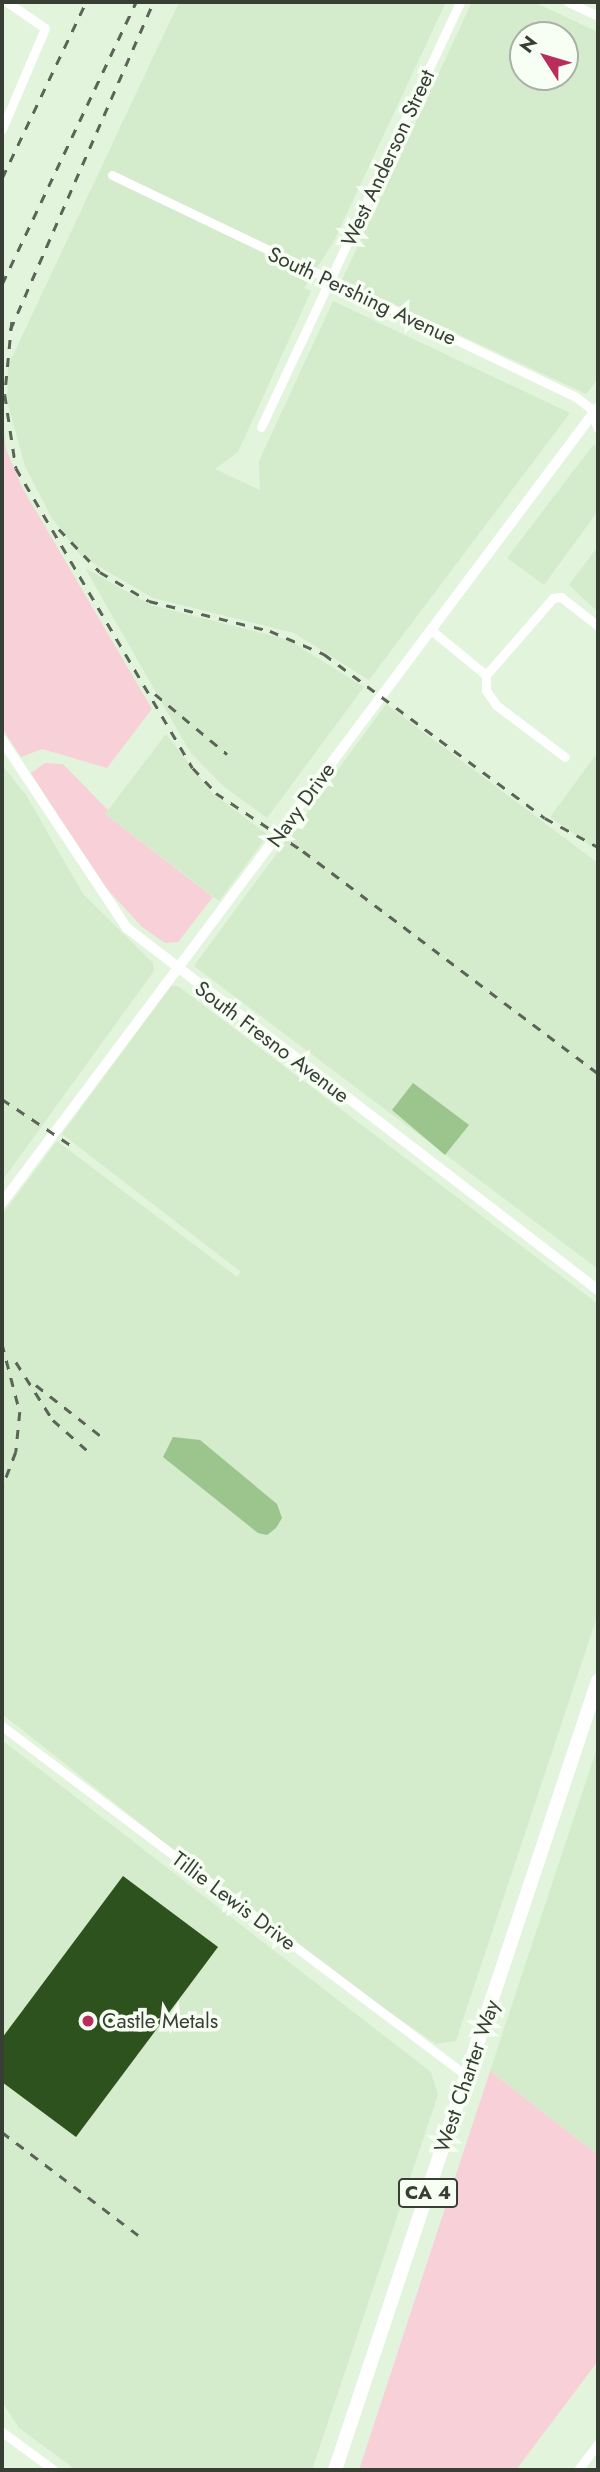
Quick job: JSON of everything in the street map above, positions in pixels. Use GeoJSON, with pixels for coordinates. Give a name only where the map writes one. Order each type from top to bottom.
{"type":"FeatureCollection","features":[{"type":"Feature","properties":{"kind":"highway","name":"West Charter Way"},"geometry":{"type":"LineString","coordinates":[[335,2470],[598,1681]]}},
{"type":"Feature","properties":{"kind":"street"},"geometry":{"type":"LineString","coordinates":[[2,129],[46,28],[39,20],[7,2]]}},
{"type":"Feature","properties":{"kind":"street","name":"West Anderson Street"},"geometry":{"type":"LineString","coordinates":[[261,427],[460,2]]}},
{"type":"Feature","properties":{"kind":"street"},"geometry":{"type":"LineString","coordinates":[[568,2],[598,16]]}},
{"type":"Feature","properties":{"kind":"street","name":"South Pershing Avenue"},"geometry":{"type":"LineString","coordinates":[[112,175],[576,397],[590,408],[590,418],[598,429]]}},
{"type":"Feature","properties":{"kind":"street","name":"Navy Drive"},"geometry":{"type":"LineString","coordinates":[[2,1203],[598,407]]}},
{"type":"Feature","properties":{"kind":"street"},"geometry":{"type":"LineString","coordinates":[[565,757],[496,705],[486,690],[486,675],[553,598],[561,597],[598,626]]}},
{"type":"Feature","properties":{"kind":"street"},"geometry":{"type":"LineString","coordinates":[[431,630],[486,675]]}},
{"type":"Feature","properties":{"kind":"street","name":"South Fresno Avenue"},"geometry":{"type":"LineString","coordinates":[[2,740],[104,899],[176,970],[598,1290]]}},
{"type":"Feature","properties":{"kind":"street","name":"Tillie Lewis Drive"},"geometry":{"type":"LineString","coordinates":[[2,1726],[467,2076]]}},
{"type":"Feature","properties":{"kind":"street"},"geometry":{"type":"LineString","coordinates":[[2,2431],[54,2470]]}},
{"type":"Feature","properties":{"kind":"street"},"geometry":{"type":"LineString","coordinates":[[578,2470],[598,2443]]}},
{"type":"Feature","properties":{"kind":"shaded area"},"geometry":{"type":"Polygon","coordinates":[[[179,2],[446,2],[333,243],[304,288],[311,291],[238,452],[215,469],[260,490],[259,461],[333,301],[570,413],[369,680],[294,633],[153,598],[81,556],[51,517],[25,466],[7,401],[8,366],[179,2]]]}},
{"type":"Feature","properties":{"kind":"shaded area"},"geometry":{"type":"Polygon","coordinates":[[[472,2],[534,2],[575,21],[509,21],[509,91],[579,91],[579,23],[598,32],[598,379],[586,394],[342,280],[472,2]]]}},
{"type":"Feature","properties":{"kind":"shaded area"},"geometry":{"type":"Polygon","coordinates":[[[2,415],[6,449],[22,487],[152,709],[107,768],[42,749],[21,757],[2,728],[2,415]]]}},
{"type":"Feature","properties":{"kind":"shaded area"},"geometry":{"type":"Polygon","coordinates":[[[593,445],[598,446],[598,511],[544,585],[507,558],[593,445]]]}},
{"type":"Feature","properties":{"kind":"shaded area"},"geometry":{"type":"Polygon","coordinates":[[[598,546],[598,612],[569,585],[598,546]]]}},
{"type":"Feature","properties":{"kind":"shaded area"},"geometry":{"type":"Polygon","coordinates":[[[85,568],[151,605],[289,640],[364,687],[267,818],[223,786],[190,752],[85,568]]]}},
{"type":"Feature","properties":{"kind":"shaded area"},"geometry":{"type":"Polygon","coordinates":[[[386,704],[598,863],[598,1269],[194,966],[386,704]]]}},
{"type":"Feature","properties":{"kind":"shaded area"},"geometry":{"type":"Polygon","coordinates":[[[166,734],[213,794],[268,835],[219,901],[105,814],[166,734]]]}},
{"type":"Feature","properties":{"kind":"shaded area"},"geometry":{"type":"Polygon","coordinates":[[[598,752],[598,851],[550,817],[598,752]]]}},
{"type":"Feature","properties":{"kind":"shaded area"},"geometry":{"type":"Polygon","coordinates":[[[45,763],[63,764],[108,810],[105,814],[213,897],[178,942],[165,943],[142,927],[97,878],[31,773],[45,763]]]}},
{"type":"Feature","properties":{"kind":"shaded area"},"geometry":{"type":"Polygon","coordinates":[[[2,765],[26,795],[83,894],[153,963],[154,971],[2,1181],[2,765]]]}},
{"type":"Feature","properties":{"kind":"shaded area"},"geometry":{"type":"Polygon","coordinates":[[[171,986],[178,986],[598,1304],[598,1614],[456,2041],[436,2044],[313,1960],[2,1714],[2,1215],[57,1141],[237,1277],[241,1272],[62,1134],[171,986]]]}},
{"type":"Feature","properties":{"kind":"shaded area"},"geometry":{"type":"Polygon","coordinates":[[[413,1083],[469,1125],[445,1155],[392,1110],[413,1083]]]}},
{"type":"Feature","properties":{"kind":"shaded area"},"geometry":{"type":"Polygon","coordinates":[[[173,1437],[200,1440],[277,1504],[282,1518],[276,1528],[267,1535],[258,1533],[163,1457],[173,1437]]]}},
{"type":"Feature","properties":{"kind":"shaded area"},"geometry":{"type":"Polygon","coordinates":[[[2,1740],[431,2072],[438,2095],[312,2470],[76,2470],[19,2428],[2,2402],[2,1740]]]}},
{"type":"Feature","properties":{"kind":"shaded area"},"geometry":{"type":"Polygon","coordinates":[[[598,1745],[598,2155],[490,2071],[598,1745]]]}},
{"type":"Feature","properties":{"kind":"shaded area"},"geometry":{"type":"Polygon","coordinates":[[[490,2071],[598,2155],[598,2361],[516,2470],[359,2470],[490,2071]]]}},
{"type":"Feature","properties":{"kind":"building","name":"Castle Metals"},"geometry":{"type":"Polygon","coordinates":[[[123,1876],[218,1947],[76,2137],[2,2082],[2,2038],[123,1876]]]}},
{"type":"Feature","properties":{"kind":"railway"},"geometry":{"type":"LineString","coordinates":[[2,178],[86,2]]}},
{"type":"Feature","properties":{"kind":"railway"},"geometry":{"type":"LineString","coordinates":[[2,284],[136,2]]}},
{"type":"Feature","properties":{"kind":"railway"},"geometry":{"type":"LineString","coordinates":[[10,330],[153,2]]}},
{"type":"Feature","properties":{"kind":"railway"},"geometry":{"type":"LineString","coordinates":[[12,322],[5,395],[16,468],[193,768],[216,793],[303,851],[598,1073]]}},
{"type":"Feature","properties":{"kind":"railway"},"geometry":{"type":"LineString","coordinates":[[59,529],[100,572],[149,601],[270,631],[324,654],[545,818],[598,847]]}},
{"type":"Feature","properties":{"kind":"railway"},"geometry":{"type":"LineString","coordinates":[[155,694],[227,754]]}},
{"type":"Feature","properties":{"kind":"railway"},"geometry":{"type":"LineString","coordinates":[[2,1099],[75,1148]]}},
{"type":"Feature","properties":{"kind":"railway"},"geometry":{"type":"LineString","coordinates":[[2,1343],[20,1412],[16,1452],[2,1489]]}},
{"type":"Feature","properties":{"kind":"railway"},"geometry":{"type":"LineString","coordinates":[[16,1362],[53,1420],[90,1453]]}},
{"type":"Feature","properties":{"kind":"railway"},"geometry":{"type":"LineString","coordinates":[[36,1385],[102,1437]]}},
{"type":"Feature","properties":{"kind":"railway"},"geometry":{"type":"LineString","coordinates":[[2,2132],[138,2235]]}},
{"type":"Feature","properties":{"kind":"place","name":"Castle Metals"},"geometry":{"type":"Point","coordinates":[88,2021]}}]}
